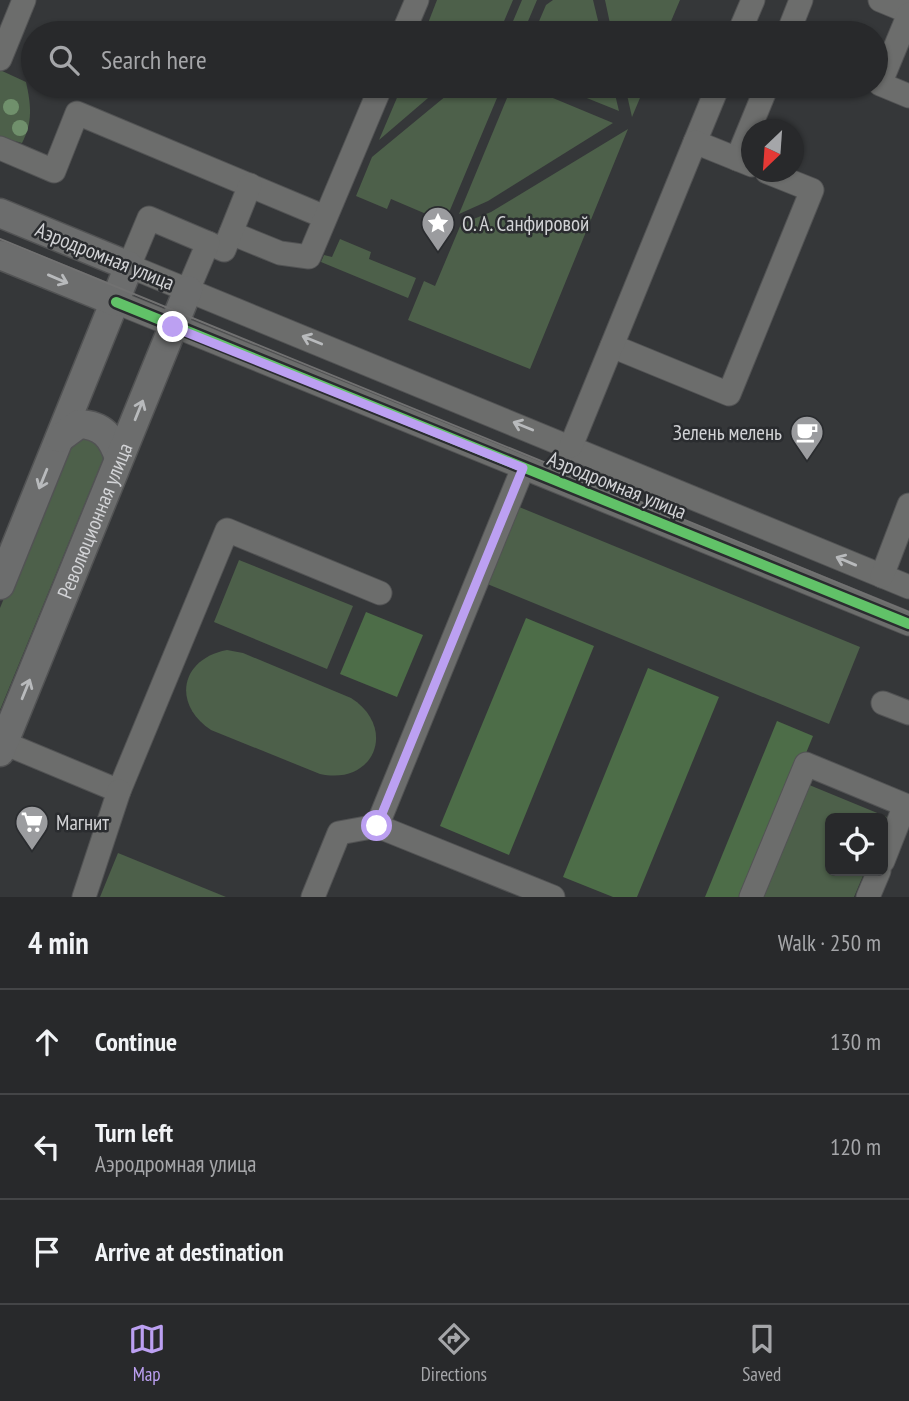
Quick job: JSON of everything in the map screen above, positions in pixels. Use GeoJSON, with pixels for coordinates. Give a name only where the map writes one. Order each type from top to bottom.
{"type":"FeatureCollection","features":[{"type":"Feature","properties":{"kind":"main road","name":"Аэродромная улица"},"geometry":{"type":"LineString","coordinates":[[0,213],[129,266]]}},
{"type":"Feature","properties":{"kind":"main road","name":"Аэродромная улица"},"geometry":{"type":"LineString","coordinates":[[0,255],[116,302]]}},
{"type":"Feature","properties":{"kind":"main road"},"geometry":{"type":"LineString","coordinates":[[0,585],[129,266]]}},
{"type":"Feature","properties":{"kind":"main road","name":"Революционная улица"},"geometry":{"type":"LineString","coordinates":[[2,747],[188,290]]}},
{"type":"Feature","properties":{"kind":"main road"},"geometry":{"type":"LineString","coordinates":[[60,438],[79,424],[95,426],[112,437],[119,458]]}},
{"type":"Feature","properties":{"kind":"street"},"geometry":{"type":"LineString","coordinates":[[0,59],[24,0]]}},
{"type":"Feature","properties":{"kind":"street"},"geometry":{"type":"LineString","coordinates":[[408,21],[417,0]]}},
{"type":"Feature","properties":{"kind":"street"},"geometry":{"type":"LineString","coordinates":[[744,21],[753,0]]}},
{"type":"Feature","properties":{"kind":"street"},"geometry":{"type":"LineString","coordinates":[[793,21],[802,0]]}},
{"type":"Feature","properties":{"kind":"street"},"geometry":{"type":"LineString","coordinates":[[880,0],[909,13],[888,64]]}},
{"type":"Feature","properties":{"kind":"street"},"geometry":{"type":"LineString","coordinates":[[888,87],[909,96]]}},
{"type":"Feature","properties":{"kind":"street"},"geometry":{"type":"LineString","coordinates":[[230,233],[280,253],[309,257],[376,98]]}},
{"type":"Feature","properties":{"kind":"street"},"geometry":{"type":"LineString","coordinates":[[571,446],[713,98]]}},
{"type":"Feature","properties":{"kind":"street"},"geometry":{"type":"LineString","coordinates":[[757,119],[763,98]]}},
{"type":"Feature","properties":{"kind":"street"},"geometry":{"type":"LineString","coordinates":[[0,148],[54,171],[77,113],[325,217]]}},
{"type":"Feature","properties":{"kind":"street"},"geometry":{"type":"LineString","coordinates":[[695,142],[741,161]]}},
{"type":"Feature","properties":{"kind":"street"},"geometry":{"type":"LineString","coordinates":[[612,346],[729,394],[812,190],[792,182]]}},
{"type":"Feature","properties":{"kind":"street"},"geometry":{"type":"LineString","coordinates":[[129,266],[149,218],[223,250],[250,185]]}},
{"type":"Feature","properties":{"kind":"street"},"geometry":{"type":"LineString","coordinates":[[188,290],[208,243]]}},
{"type":"Feature","properties":{"kind":"street","name":"Аэродромная улица"},"geometry":{"type":"LineString","coordinates":[[129,266],[909,587]]}},
{"type":"Feature","properties":{"kind":"street","name":"Аэродромная улица"},"geometry":{"type":"LineString","coordinates":[[116,302],[909,624]]}},
{"type":"Feature","properties":{"kind":"street"},"geometry":{"type":"LineString","coordinates":[[377,826],[523,468]]}},
{"type":"Feature","properties":{"kind":"street"},"geometry":{"type":"LineString","coordinates":[[882,576],[909,505]]}},
{"type":"Feature","properties":{"kind":"street"},"geometry":{"type":"LineString","coordinates":[[84,897],[119,791],[227,530],[380,593]]}},
{"type":"Feature","properties":{"kind":"street"},"geometry":{"type":"LineString","coordinates":[[883,703],[909,713]]}},
{"type":"Feature","properties":{"kind":"street"},"geometry":{"type":"LineString","coordinates":[[2,747],[119,791]]}},
{"type":"Feature","properties":{"kind":"street"},"geometry":{"type":"LineString","coordinates":[[751,897],[806,764],[905,805],[888,848]]}},
{"type":"Feature","properties":{"kind":"street"},"geometry":{"type":"LineString","coordinates":[[313,897],[339,833],[377,826],[553,897]]}},
{"type":"Feature","properties":{"kind":"street"},"geometry":{"type":"LineString","coordinates":[[868,897],[877,876]]}},
{"type":"Feature","properties":{"kind":"green space"},"geometry":{"type":"Polygon","coordinates":[[[437,0],[513,0],[504,21],[429,21],[437,0]]]}},
{"type":"Feature","properties":{"kind":"green space"},"geometry":{"type":"Polygon","coordinates":[[[522,0],[537,0],[528,21],[513,21],[522,0]]]}},
{"type":"Feature","properties":{"kind":"green space"},"geometry":{"type":"Polygon","coordinates":[[[553,0],[593,0],[598,21],[539,21],[546,5],[553,0]]]}},
{"type":"Feature","properties":{"kind":"green space"},"geometry":{"type":"Polygon","coordinates":[[[605,0],[680,0],[671,21],[609,21],[605,0]]]}},
{"type":"Feature","properties":{"kind":"green space"},"geometry":{"type":"Polygon","coordinates":[[[0,70],[21,80],[21,98],[29,98],[30,113],[22,143],[0,137],[0,70]]]}},
{"type":"Feature","properties":{"kind":"green space"},"geometry":{"type":"Polygon","coordinates":[[[397,98],[428,98],[379,140],[397,98]]]}},
{"type":"Feature","properties":{"kind":"green space"},"geometry":{"type":"Polygon","coordinates":[[[443,98],[497,98],[445,222],[391,199],[387,209],[356,196],[372,157],[443,98]]]}},
{"type":"Feature","properties":{"kind":"green space"},"geometry":{"type":"Polygon","coordinates":[[[507,98],[553,98],[613,123],[488,201],[459,214],[507,98]]]}},
{"type":"Feature","properties":{"kind":"green space"},"geometry":{"type":"Polygon","coordinates":[[[587,98],[616,98],[619,111],[587,98]]]}},
{"type":"Feature","properties":{"kind":"green space"},"geometry":{"type":"Polygon","coordinates":[[[628,98],[640,98],[632,117],[628,98]]]}},
{"type":"Feature","properties":{"kind":"green space"},"geometry":{"type":"Polygon","coordinates":[[[628,129],[530,369],[408,320],[424,281],[435,286],[461,224],[491,212],[628,129]]]}},
{"type":"Feature","properties":{"kind":"green space"},"geometry":{"type":"Polygon","coordinates":[[[340,239],[371,252],[369,259],[416,278],[408,298],[321,262],[324,255],[332,257],[340,239]]]}},
{"type":"Feature","properties":{"kind":"green space"},"geometry":{"type":"Polygon","coordinates":[[[78,439],[94,443],[104,457],[0,710],[0,608],[68,442],[78,439]]]}},
{"type":"Feature","properties":{"kind":"green space"},"geometry":{"type":"Polygon","coordinates":[[[507,502],[860,647],[829,724],[475,579],[507,502]]]}},
{"type":"Feature","properties":{"kind":"green space"},"geometry":{"type":"Polygon","coordinates":[[[239,560],[353,606],[327,669],[214,622],[239,560]]]}},
{"type":"Feature","properties":{"kind":"green space"},"geometry":{"type":"Polygon","coordinates":[[[366,612],[423,635],[397,697],[340,674],[366,612]]]}},
{"type":"Feature","properties":{"kind":"green space"},"geometry":{"type":"Polygon","coordinates":[[[526,618],[594,646],[509,855],[440,826],[526,618]]]}},
{"type":"Feature","properties":{"kind":"green space"},"geometry":{"type":"Polygon","coordinates":[[[227,650],[243,653],[351,698],[365,710],[374,724],[376,738],[373,752],[366,763],[354,771],[339,775],[320,774],[211,730],[190,708],[187,684],[191,672],[199,663],[211,655],[227,650]]]}},
{"type":"Feature","properties":{"kind":"green space"},"geometry":{"type":"Polygon","coordinates":[[[648,668],[719,697],[637,897],[613,897],[563,877],[648,668]]]}},
{"type":"Feature","properties":{"kind":"green space"},"geometry":{"type":"Polygon","coordinates":[[[777,721],[813,736],[747,897],[705,897],[777,721]]]}},
{"type":"Feature","properties":{"kind":"green space"},"geometry":{"type":"Polygon","coordinates":[[[802,782],[877,813],[825,813],[825,876],[863,876],[854,897],[755,897],[802,782]]]}},
{"type":"Feature","properties":{"kind":"green space"},"geometry":{"type":"Polygon","coordinates":[[[118,853],[226,897],[100,897],[118,853]]]}},
{"type":"Feature","properties":{"kind":"tram line"},"geometry":{"type":"LineString","coordinates":[[0,239],[909,612]]}},
{"type":"Feature","properties":{"kind":"cycle path"},"geometry":{"type":"LineString","coordinates":[[116,302],[909,624]]}},
{"type":"Feature","properties":{"kind":"place","name":"О. А. Санфировой"},"geometry":{"type":"Point","coordinates":[438,253]}},
{"type":"Feature","properties":{"kind":"place","name":"Зелень мелень"},"geometry":{"type":"Point","coordinates":[807,462]}},
{"type":"Feature","properties":{"kind":"place","name":"Магнит"},"geometry":{"type":"Point","coordinates":[32,852]}},
{"type":"Feature","properties":{"kind":"route"},"geometry":{"type":"LineString","coordinates":[[173,327],[523,468],[377,826]]}}]}
